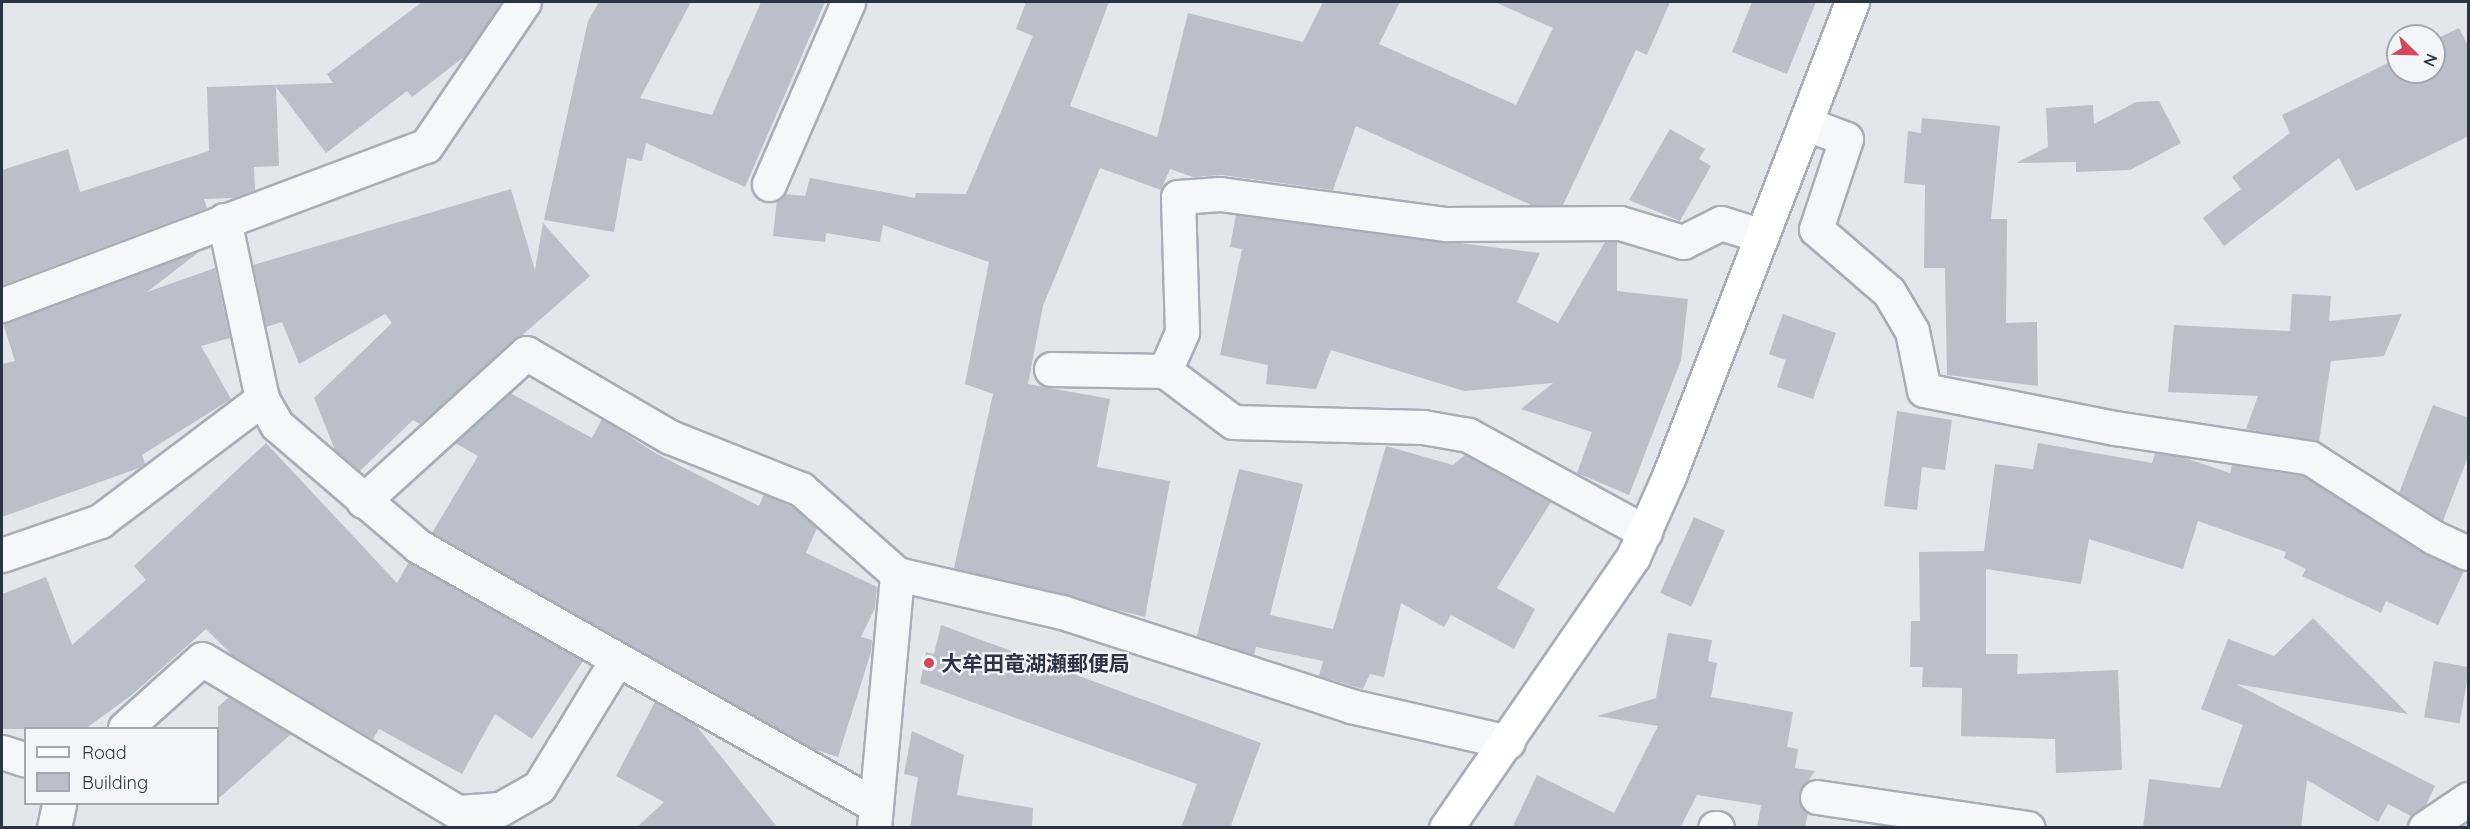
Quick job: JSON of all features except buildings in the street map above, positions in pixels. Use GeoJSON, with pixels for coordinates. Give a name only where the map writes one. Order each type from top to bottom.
{"type":"FeatureCollection","features":[{"type":"Feature","properties":{"kind":"street"},"geometry":{"type":"LineString","coordinates":[[2,305],[426,146],[524,2]]}},
{"type":"Feature","properties":{"kind":"street"},"geometry":{"type":"LineString","coordinates":[[769,184],[848,2]]}},
{"type":"Feature","properties":{"kind":"street"},"geometry":{"type":"LineString","coordinates":[[1446,828],[1508,742],[1633,557],[1645,532],[1762,236],[1852,2]]}},
{"type":"Feature","properties":{"kind":"street"},"geometry":{"type":"LineString","coordinates":[[1805,123],[1846,139],[1816,229],[1889,292],[1912,331],[1924,390],[2115,428],[2310,458],[2433,537],[2469,553]]}},
{"type":"Feature","properties":{"kind":"street"},"geometry":{"type":"LineString","coordinates":[[1165,371],[1182,332],[1178,197],[1220,194],[1446,224],[1620,223],[1683,242],[1721,223],[1762,236]]}},
{"type":"Feature","properties":{"kind":"street"},"geometry":{"type":"LineString","coordinates":[[224,220],[262,399],[277,425],[418,546],[617,659],[874,816],[897,574]]}},
{"type":"Feature","properties":{"kind":"street"},"geometry":{"type":"LineString","coordinates":[[363,501],[526,353],[670,436],[801,489],[897,574],[1062,612],[1351,706],[1508,742]]}},
{"type":"Feature","properties":{"kind":"street"},"geometry":{"type":"LineString","coordinates":[[1052,369],[1165,371],[1233,422],[1423,427],[1468,435],[1645,532]]}},
{"type":"Feature","properties":{"kind":"street"},"geometry":{"type":"LineString","coordinates":[[2,555],[100,521],[262,399]]}},
{"type":"Feature","properties":{"kind":"street"},"geometry":{"type":"LineString","coordinates":[[127,727],[202,659],[458,812],[500,809],[538,787],[617,659]]}},
{"type":"Feature","properties":{"kind":"street"},"geometry":{"type":"LineString","coordinates":[[2,752],[24,759]]}},
{"type":"Feature","properties":{"kind":"street"},"geometry":{"type":"LineString","coordinates":[[1816,797],[2028,828]]}},
{"type":"Feature","properties":{"kind":"street"},"geometry":{"type":"LineString","coordinates":[[2426,828],[2469,799]]}},
{"type":"Feature","properties":{"kind":"street"},"geometry":{"type":"LineString","coordinates":[[54,828],[59,805]]}},
{"type":"Feature","properties":{"kind":"place","name":"大牟田竜湖瀬郵便局"},"geometry":{"type":"Point","coordinates":[929,663]}}]}
